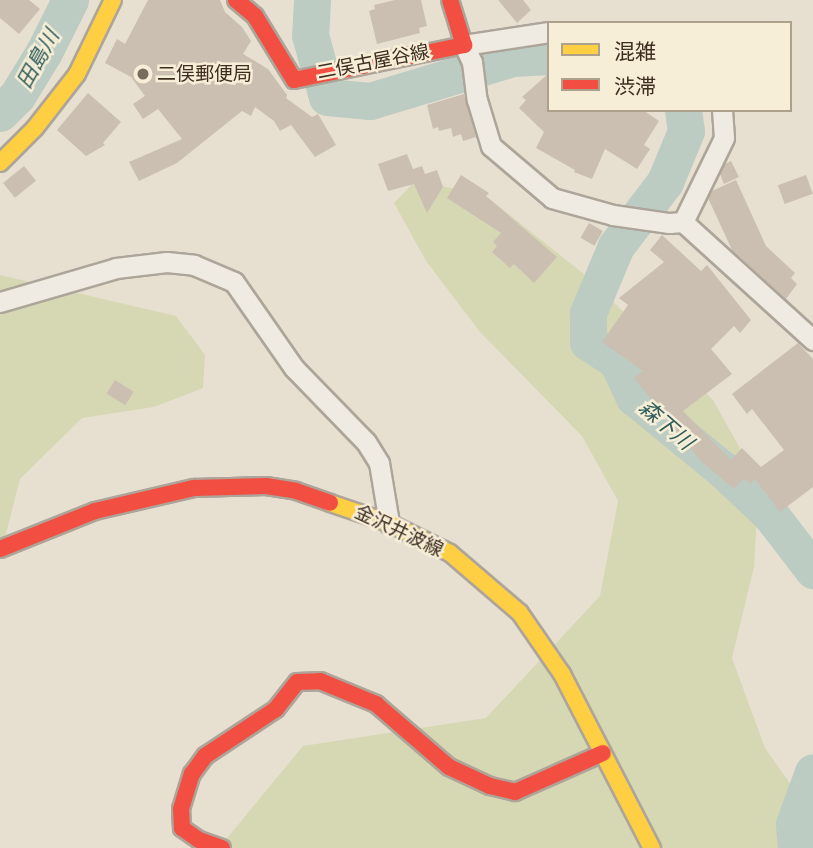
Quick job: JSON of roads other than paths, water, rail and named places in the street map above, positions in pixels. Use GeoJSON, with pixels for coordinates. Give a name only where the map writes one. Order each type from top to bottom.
{"type":"FeatureCollection","features":[{"type":"Feature","properties":{"kind":"main road"},"geometry":{"type":"LineString","coordinates":[[0,163],[35,128],[77,74],[113,0]]}},
{"type":"Feature","properties":{"kind":"main road","name":"二俣古屋谷線"},"geometry":{"type":"LineString","coordinates":[[236,0],[255,16],[294,80],[351,66],[468,53]]}},
{"type":"Feature","properties":{"kind":"main road"},"geometry":{"type":"LineString","coordinates":[[450,0],[468,53]]}},
{"type":"Feature","properties":{"kind":"main road","name":"金沢井波線"},"geometry":{"type":"LineString","coordinates":[[0,549],[96,511],[194,488],[276,488],[327,500],[389,523],[450,553],[491,585],[520,613],[562,674],[652,848]]}},
{"type":"Feature","properties":{"kind":"main road"},"geometry":{"type":"LineString","coordinates":[[222,848],[199,840],[182,828],[181,808],[192,774],[205,756],[276,709],[297,682],[320,681],[376,704],[449,767],[491,786],[516,792],[603,753]]}},
{"type":"Feature","properties":{"kind":"street"},"geometry":{"type":"LineString","coordinates":[[547,33],[468,53],[477,100],[491,146],[552,198],[613,215],[676,223],[813,340]]}},
{"type":"Feature","properties":{"kind":"street"},"geometry":{"type":"LineString","coordinates":[[676,223],[724,138],[722,112]]}},
{"type":"Feature","properties":{"kind":"street"},"geometry":{"type":"LineString","coordinates":[[0,303],[116,268],[167,262],[194,265],[234,282],[294,368],[366,442],[379,463],[389,523]]}},
{"type":"Feature","properties":{"kind":"waterway","name":"田島川"},"geometry":{"type":"LineString","coordinates":[[0,113],[17,96],[44,52],[70,0]]}},
{"type":"Feature","properties":{"kind":"waterway","name":"森下川"},"geometry":{"type":"LineString","coordinates":[[312,0],[310,35],[327,97],[370,101],[512,58],[547,56]]}},
{"type":"Feature","properties":{"kind":"waterway","name":"森下川"},"geometry":{"type":"LineString","coordinates":[[683,112],[686,131],[665,182],[616,246],[588,313],[588,342],[617,361],[634,397],[722,469],[770,514],[813,570]]}},
{"type":"Feature","properties":{"kind":"waterway","name":"森下川"},"geometry":{"type":"LineString","coordinates":[[796,848],[794,824],[813,772]]}},
{"type":"Feature","properties":{"kind":"place","name":"二俣郵便局"},"geometry":{"type":"Point","coordinates":[143,74]}}]}
